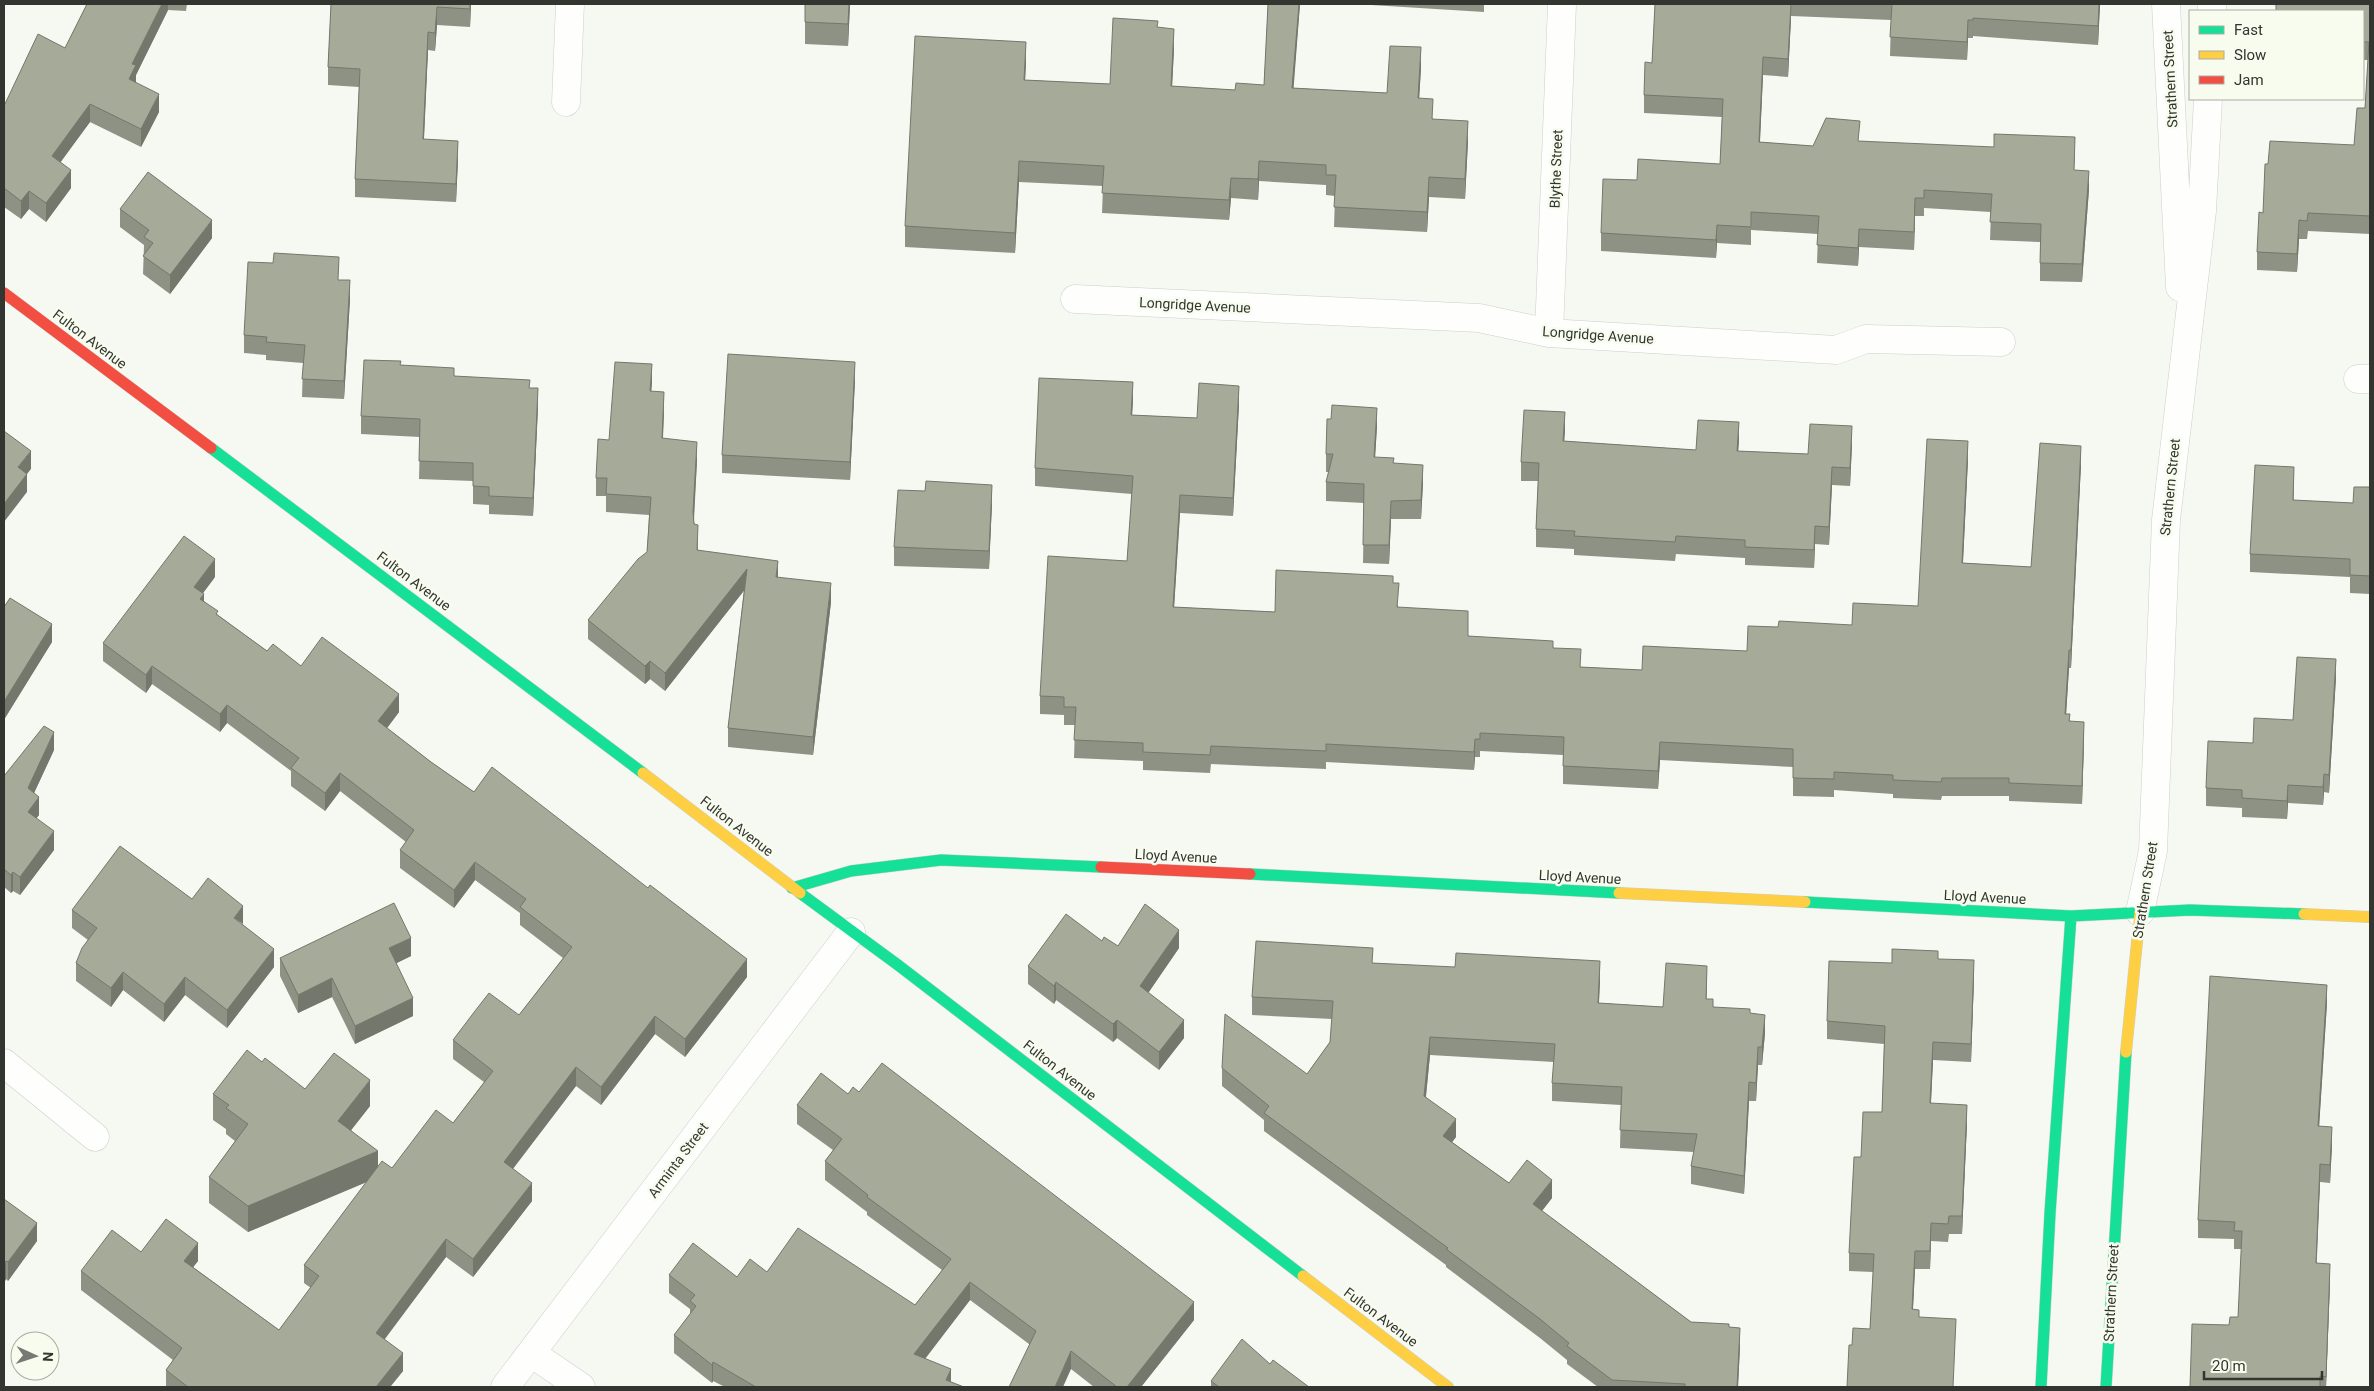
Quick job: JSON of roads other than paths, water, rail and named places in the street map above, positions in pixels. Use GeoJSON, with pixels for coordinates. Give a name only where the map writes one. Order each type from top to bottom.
{"type":"FeatureCollection","features":[{"type":"Feature","properties":{"kind":"street"},"geometry":{"type":"LineString","coordinates":[[566,102],[570,4]]}},
{"type":"Feature","properties":{"kind":"street","name":"Blythe Street"},"geometry":{"type":"LineString","coordinates":[[1549,333],[1562,4]]}},
{"type":"Feature","properties":{"kind":"street","name":"Strathern Street"},"geometry":{"type":"LineString","coordinates":[[2166,4],[2184,363]]}},
{"type":"Feature","properties":{"kind":"street","name":"Strathern Street"},"geometry":{"type":"LineString","coordinates":[[2106,1387],[2112,1261],[2134,962],[2140,912],[2153,851],[2166,520],[2202,211],[2208,100]]}},
{"type":"Feature","properties":{"kind":"street","name":"Fulton Avenue"},"geometry":{"type":"LineString","coordinates":[[4,293],[634,766],[792,888],[898,965],[1448,1387]]}},
{"type":"Feature","properties":{"kind":"street","name":"Longridge Avenue"},"geometry":{"type":"LineString","coordinates":[[1075,299],[1479,318],[1549,333],[1836,350],[1866,339],[2001,342]]}},
{"type":"Feature","properties":{"kind":"street","name":"Lloyd Avenue"},"geometry":{"type":"LineString","coordinates":[[792,888],[851,871],[942,860],[2071,916],[2190,910],[2370,917]]}},
{"type":"Feature","properties":{"kind":"street"},"geometry":{"type":"LineString","coordinates":[[2041,1387],[2050,1213],[2071,916]]}},
{"type":"Feature","properties":{"kind":"street","name":"Arminta Street"},"geometry":{"type":"LineString","coordinates":[[505,1387],[851,932]]}},
{"type":"Feature","properties":{"kind":"street"},"geometry":{"type":"LineString","coordinates":[[4,1063],[95,1136]]}},
{"type":"Feature","properties":{"kind":"street"},"geometry":{"type":"LineString","coordinates":[[531,1353],[581,1387]]}}]}
